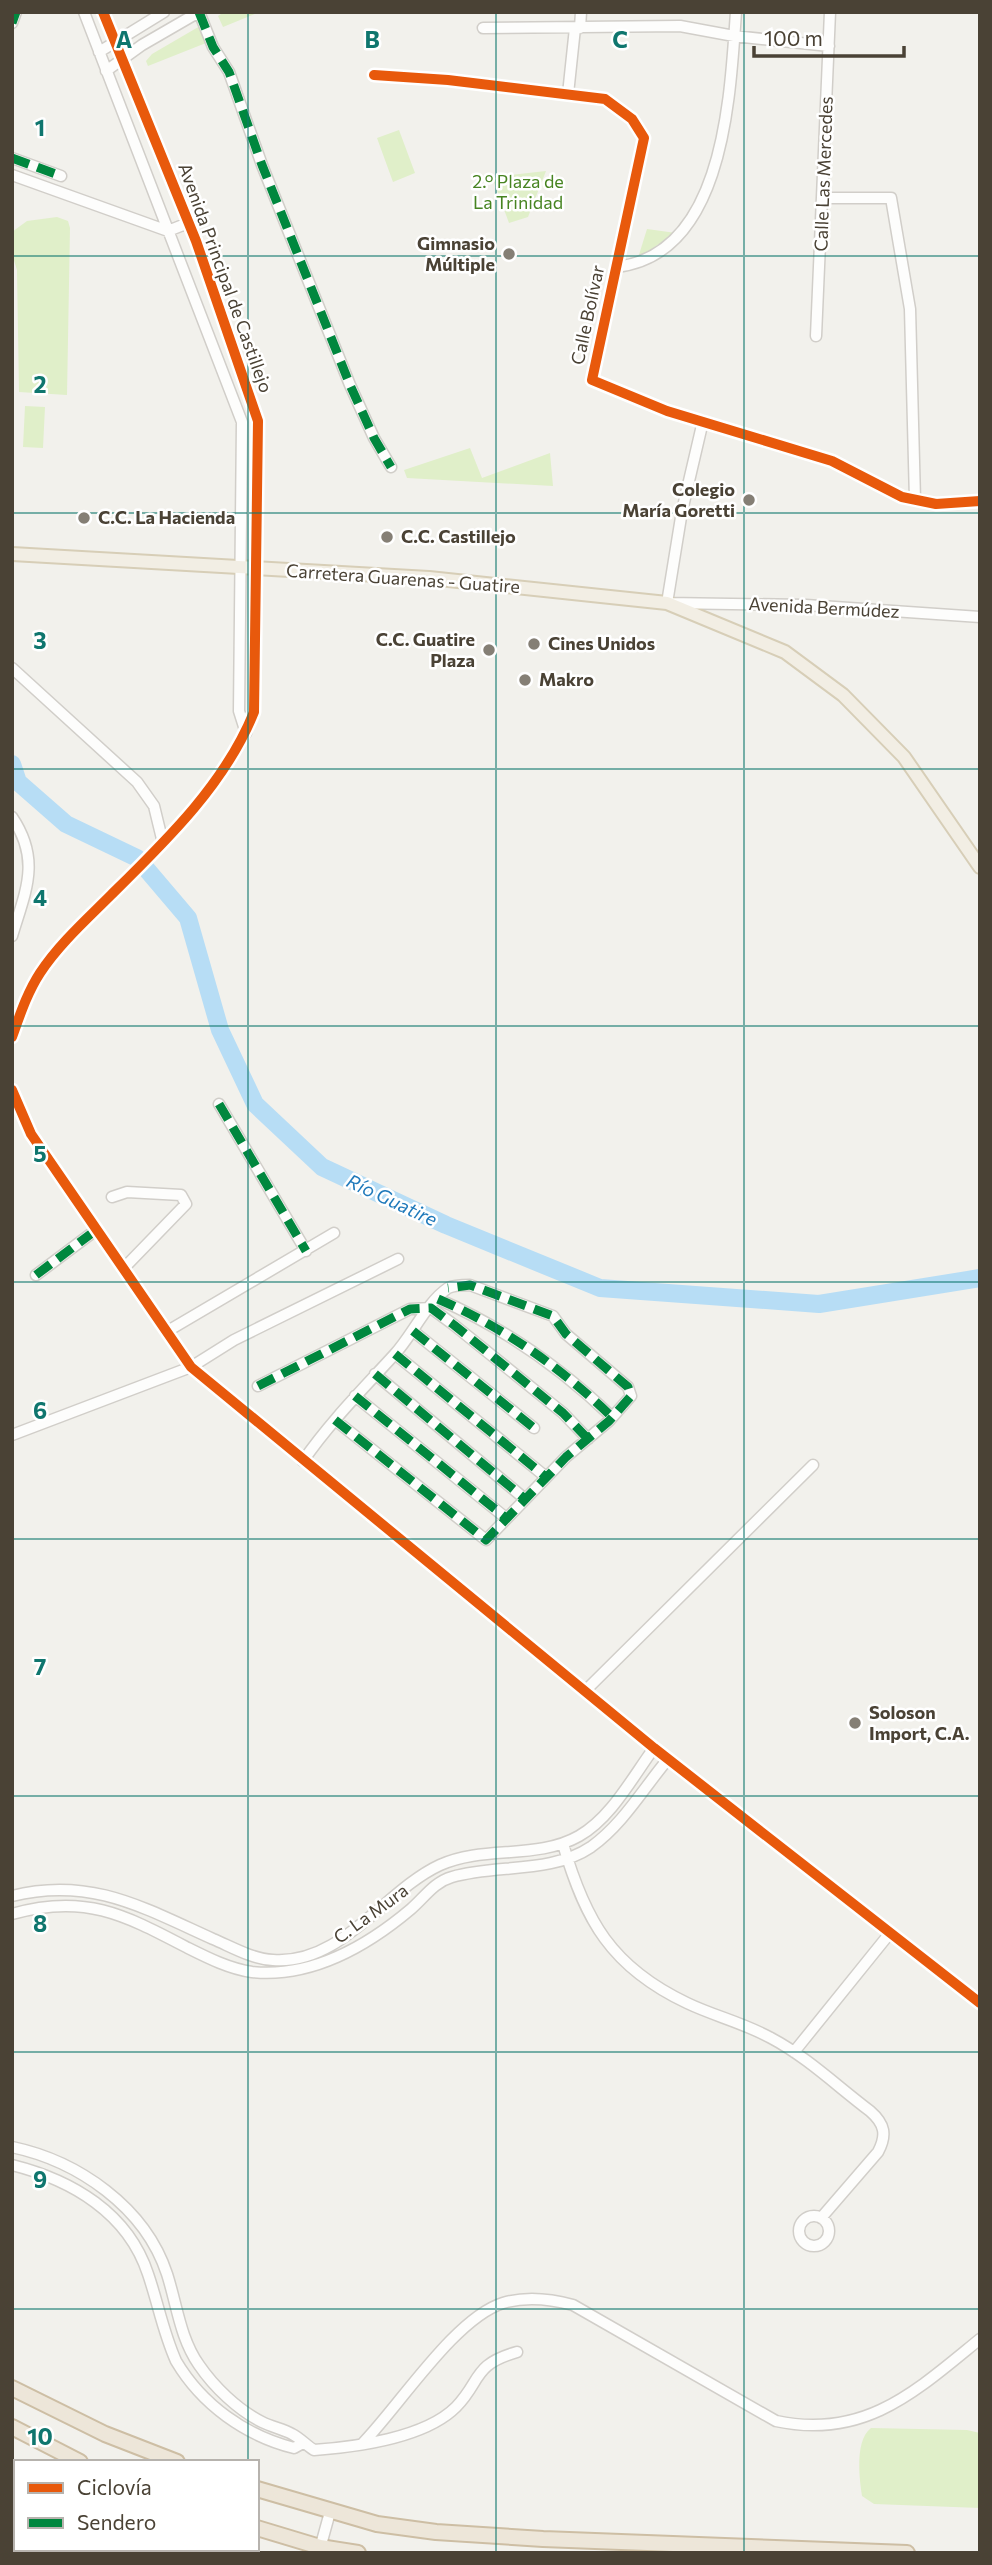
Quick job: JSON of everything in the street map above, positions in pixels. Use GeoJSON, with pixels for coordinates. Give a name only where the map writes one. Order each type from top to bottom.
{"type":"FeatureCollection","features":[{"type":"Feature","properties":{"kind":"highway"},"geometry":{"type":"LineString","coordinates":[[12,2388],[105,2434],[172,2460]]}},
{"type":"Feature","properties":{"kind":"highway"},"geometry":{"type":"LineString","coordinates":[[12,2427],[76,2460]]}},
{"type":"Feature","properties":{"kind":"highway"},"geometry":{"type":"LineString","coordinates":[[259,2490],[377,2524],[462,2534],[907,2553]]}},
{"type":"Feature","properties":{"kind":"highway"},"geometry":{"type":"LineString","coordinates":[[259,2529],[319,2550],[358,2553]]}},
{"type":"Feature","properties":{"kind":"main road","name":"Carretera Guarenas - Guatire"},"geometry":{"type":"LineString","coordinates":[[12,554],[429,578],[667,603],[785,652],[843,695],[904,757],[980,867]]}},
{"type":"Feature","properties":{"kind":"street"},"geometry":{"type":"LineString","coordinates":[[12,23],[16,12]]}},
{"type":"Feature","properties":{"kind":"street","name":"Avenida Principal de Castillejo"},"geometry":{"type":"LineString","coordinates":[[84,12],[242,422],[239,712],[246,733]]}},
{"type":"Feature","properties":{"kind":"street","name":"Avenida Principal de Castillejo"},"geometry":{"type":"LineString","coordinates":[[12,1037],[26,999],[41,972],[63,944],[163,843],[236,754],[254,712],[258,421],[188,223],[103,12]]}},
{"type":"Feature","properties":{"kind":"street"},"geometry":{"type":"LineString","coordinates":[[99,52],[164,12]]}},
{"type":"Feature","properties":{"kind":"street"},"geometry":{"type":"LineString","coordinates":[[106,71],[142,45],[199,12],[213,47],[229,72],[262,165],[351,386],[374,438],[391,467]]}},
{"type":"Feature","properties":{"kind":"street"},"geometry":{"type":"LineString","coordinates":[[568,94],[577,28],[582,12]]}},
{"type":"Feature","properties":{"kind":"street"},"geometry":{"type":"LineString","coordinates":[[616,267],[642,261],[676,239],[692,219],[714,166],[728,118],[736,12]]}},
{"type":"Feature","properties":{"kind":"street","name":"Calle Las Mercedes"},"geometry":{"type":"LineString","coordinates":[[816,336],[830,12]]}},
{"type":"Feature","properties":{"kind":"street"},"geometry":{"type":"LineString","coordinates":[[483,28],[680,26],[734,36],[829,46]]}},
{"type":"Feature","properties":{"kind":"street","name":"Calle Bolívar"},"geometry":{"type":"LineString","coordinates":[[374,75],[448,80],[605,99],[632,119],[644,138],[592,380],[667,411],[832,461],[902,497],[936,504],[980,502]]}},
{"type":"Feature","properties":{"kind":"street"},"geometry":{"type":"LineString","coordinates":[[12,158],[61,176]]}},
{"type":"Feature","properties":{"kind":"street"},"geometry":{"type":"LineString","coordinates":[[12,175],[168,231],[188,223]]}},
{"type":"Feature","properties":{"kind":"street"},"geometry":{"type":"LineString","coordinates":[[823,198],[891,198],[910,309],[915,500]]}},
{"type":"Feature","properties":{"kind":"street"},"geometry":{"type":"LineString","coordinates":[[667,603],[699,420]]}},
{"type":"Feature","properties":{"kind":"street","name":"Avenida Bermúdez"},"geometry":{"type":"LineString","coordinates":[[667,603],[806,605],[980,617]]}},
{"type":"Feature","properties":{"kind":"street"},"geometry":{"type":"LineString","coordinates":[[12,668],[137,782],[154,806],[163,843]]}},
{"type":"Feature","properties":{"kind":"street"},"geometry":{"type":"LineString","coordinates":[[12,817],[28,844],[30,868],[12,936]]}},
{"type":"Feature","properties":{"kind":"street"},"geometry":{"type":"LineString","coordinates":[[12,1090],[31,1133],[191,1367],[667,1759],[980,2003]]}},
{"type":"Feature","properties":{"kind":"street"},"geometry":{"type":"LineString","coordinates":[[219,1104],[306,1251]]}},
{"type":"Feature","properties":{"kind":"street"},"geometry":{"type":"LineString","coordinates":[[112,1197],[127,1192],[181,1195],[186,1204],[123,1269]]}},
{"type":"Feature","properties":{"kind":"street"},"geometry":{"type":"LineString","coordinates":[[36,1275],[96,1230]]}},
{"type":"Feature","properties":{"kind":"street"},"geometry":{"type":"LineString","coordinates":[[166,1332],[334,1233]]}},
{"type":"Feature","properties":{"kind":"street"},"geometry":{"type":"LineString","coordinates":[[12,1435],[191,1367],[234,1340],[398,1259]]}},
{"type":"Feature","properties":{"kind":"street"},"geometry":{"type":"LineString","coordinates":[[303,1461],[335,1420],[355,1396],[395,1354],[448,1288],[470,1285],[553,1316],[566,1334],[628,1387],[631,1396],[485,1540],[335,1420]]}},
{"type":"Feature","properties":{"kind":"street"},"geometry":{"type":"LineString","coordinates":[[438,1299],[519,1340],[578,1384],[612,1417]]}},
{"type":"Feature","properties":{"kind":"street"},"geometry":{"type":"LineString","coordinates":[[258,1386],[410,1309],[431,1308],[564,1413],[588,1438]]}},
{"type":"Feature","properties":{"kind":"street"},"geometry":{"type":"LineString","coordinates":[[413,1331],[534,1428]]}},
{"type":"Feature","properties":{"kind":"street"},"geometry":{"type":"LineString","coordinates":[[395,1354],[546,1477]]}},
{"type":"Feature","properties":{"kind":"street"},"geometry":{"type":"LineString","coordinates":[[375,1374],[525,1499]]}},
{"type":"Feature","properties":{"kind":"street"},"geometry":{"type":"LineString","coordinates":[[355,1396],[506,1518]]}},
{"type":"Feature","properties":{"kind":"street"},"geometry":{"type":"LineString","coordinates":[[586,1691],[813,1465]]}},
{"type":"Feature","properties":{"kind":"street","name":"C. La Mura"},"geometry":{"type":"LineString","coordinates":[[12,1896],[51,1888],[95,1891],[133,1902],[251,1955],[289,1960],[332,1943],[442,1864],[465,1857],[563,1844],[600,1820],[654,1748]]}},
{"type":"Feature","properties":{"kind":"street"},"geometry":{"type":"LineString","coordinates":[[12,1914],[54,1906],[109,1911],[134,1918],[224,1964],[250,1972],[282,1973],[304,1970],[344,1953],[410,1910],[429,1891],[450,1878],[567,1858],[590,1847],[622,1819],[667,1759]]}},
{"type":"Feature","properties":{"kind":"street"},"geometry":{"type":"LineString","coordinates":[[563,1844],[577,1892],[593,1925],[637,1972],[687,2003],[734,2019],[794,2052],[870,2111],[885,2132],[878,2152],[821,2218]]}},
{"type":"Feature","properties":{"kind":"street"},"geometry":{"type":"LineString","coordinates":[[794,2052],[890,1933]]}},
{"type":"Feature","properties":{"kind":"street"},"geometry":{"type":"LineString","coordinates":[[12,2147],[55,2159],[104,2188],[125,2208],[142,2227],[162,2263],[180,2326],[199,2365],[247,2413],[293,2434],[314,2450],[363,2443],[417,2430],[457,2406],[478,2373],[499,2357],[517,2352]]}},
{"type":"Feature","properties":{"kind":"street"},"geometry":{"type":"LineString","coordinates":[[12,2165],[65,2184],[89,2196],[112,2216],[138,2251],[176,2361],[184,2375],[216,2407],[251,2433],[270,2442],[295,2448],[303,2443]]}},
{"type":"Feature","properties":{"kind":"street"},"geometry":{"type":"LineString","coordinates":[[363,2443],[461,2330],[484,2312],[520,2299],[556,2300],[573,2305],[776,2421],[792,2425],[835,2426],[876,2414],[919,2388],[980,2339]]}},
{"type":"Feature","properties":{"kind":"street"},"geometry":{"type":"LineString","coordinates":[[319,2550],[330,2512]]}},
{"type":"Feature","properties":{"kind":"green space"},"geometry":{"type":"Polygon","coordinates":[[[224,12],[260,12],[223,27],[218,16],[224,12]]]}},
{"type":"Feature","properties":{"kind":"green space"},"geometry":{"type":"Polygon","coordinates":[[[200,26],[206,43],[148,66],[146,61],[152,54],[200,26]]]}},
{"type":"Feature","properties":{"kind":"green space"},"geometry":{"type":"Polygon","coordinates":[[[399,130],[415,173],[393,182],[377,138],[399,130]]]}},
{"type":"Feature","properties":{"kind":"green space","name":"2.° Plaza de La Trinidad"},"geometry":{"type":"Polygon","coordinates":[[[546,171],[528,217],[509,223],[492,177],[546,171]]]}},
{"type":"Feature","properties":{"kind":"green space"},"geometry":{"type":"Polygon","coordinates":[[[57,217],[68,221],[70,228],[67,395],[19,392],[17,270],[12,254],[12,232],[27,221],[57,217]]]}},
{"type":"Feature","properties":{"kind":"green space"},"geometry":{"type":"Polygon","coordinates":[[[647,229],[676,233],[638,258],[647,229]]]}},
{"type":"Feature","properties":{"kind":"green space"},"geometry":{"type":"Polygon","coordinates":[[[25,406],[45,407],[43,448],[23,447],[25,406]]]}},
{"type":"Feature","properties":{"kind":"green space"},"geometry":{"type":"Polygon","coordinates":[[[470,448],[482,478],[550,453],[553,486],[407,478],[404,470],[470,448]]]}},
{"type":"Feature","properties":{"kind":"green space"},"geometry":{"type":"Polygon","coordinates":[[[871,2428],[967,2430],[980,2433],[980,2508],[874,2504],[862,2496],[860,2450],[862,2441],[871,2428]]]}},
{"type":"Feature","properties":{"kind":"waterway","name":"Río Guatire"},"geometry":{"type":"LineString","coordinates":[[12,764],[18,782],[66,824],[137,858],[188,918],[220,1030],[255,1104],[322,1167],[446,1225],[600,1288],[819,1304],[980,1278]]}},
{"type":"Feature","properties":{"kind":"marked path"},"geometry":{"type":"LineString","coordinates":[[12,23],[16,12]]}},
{"type":"Feature","properties":{"kind":"marked path"},"geometry":{"type":"LineString","coordinates":[[199,12],[213,47],[229,72],[262,165],[350,385],[374,438],[391,467]]}},
{"type":"Feature","properties":{"kind":"marked path"},"geometry":{"type":"LineString","coordinates":[[12,158],[61,176]]}},
{"type":"Feature","properties":{"kind":"marked path"},"geometry":{"type":"LineString","coordinates":[[219,1104],[306,1251]]}},
{"type":"Feature","properties":{"kind":"marked path"},"geometry":{"type":"LineString","coordinates":[[36,1275],[96,1230]]}},
{"type":"Feature","properties":{"kind":"marked path"},"geometry":{"type":"LineString","coordinates":[[335,1420],[486,1540],[566,1457],[609,1421],[631,1396],[628,1387],[566,1334],[553,1316],[470,1285],[448,1288]]}},
{"type":"Feature","properties":{"kind":"marked path"},"geometry":{"type":"LineString","coordinates":[[438,1299],[463,1310],[531,1350],[612,1417]]}},
{"type":"Feature","properties":{"kind":"marked path"},"geometry":{"type":"LineString","coordinates":[[258,1386],[410,1309],[431,1308],[563,1413],[588,1439]]}},
{"type":"Feature","properties":{"kind":"marked path"},"geometry":{"type":"LineString","coordinates":[[413,1331],[534,1428]]}},
{"type":"Feature","properties":{"kind":"marked path"},"geometry":{"type":"LineString","coordinates":[[395,1354],[546,1477]]}},
{"type":"Feature","properties":{"kind":"marked path"},"geometry":{"type":"LineString","coordinates":[[375,1374],[525,1499]]}},
{"type":"Feature","properties":{"kind":"marked path"},"geometry":{"type":"LineString","coordinates":[[355,1396],[506,1518]]}},
{"type":"Feature","properties":{"kind":"cycle path"},"geometry":{"type":"LineString","coordinates":[[12,1037],[31,988],[48,962],[173,832],[211,787],[242,738],[254,712],[258,421],[196,241],[103,12]]}},
{"type":"Feature","properties":{"kind":"cycle path"},"geometry":{"type":"LineString","coordinates":[[374,75],[448,80],[605,99],[632,119],[644,138],[592,380],[667,411],[832,461],[902,497],[936,504],[980,501]]}},
{"type":"Feature","properties":{"kind":"cycle path"},"geometry":{"type":"LineString","coordinates":[[12,1090],[31,1134],[191,1367],[654,1748],[980,2003]]}},
{"type":"Feature","properties":{"kind":"place","name":"Gimnasio Múltiple"},"geometry":{"type":"Point","coordinates":[509,254]}},
{"type":"Feature","properties":{"kind":"place","name":"Colegio María Goretti"},"geometry":{"type":"Point","coordinates":[749,500]}},
{"type":"Feature","properties":{"kind":"place","name":"C.C. La Hacienda"},"geometry":{"type":"Point","coordinates":[84,518]}},
{"type":"Feature","properties":{"kind":"place","name":"C.C. Castillejo"},"geometry":{"type":"Point","coordinates":[387,537]}},
{"type":"Feature","properties":{"kind":"place","name":"Cines Unidos"},"geometry":{"type":"Point","coordinates":[534,644]}},
{"type":"Feature","properties":{"kind":"place","name":"C.C. Guatire Plaza"},"geometry":{"type":"Point","coordinates":[489,650]}},
{"type":"Feature","properties":{"kind":"place","name":"Makro"},"geometry":{"type":"Point","coordinates":[525,680]}},
{"type":"Feature","properties":{"kind":"place","name":"Soloson Import, C.A."},"geometry":{"type":"Point","coordinates":[855,1723]}}]}
